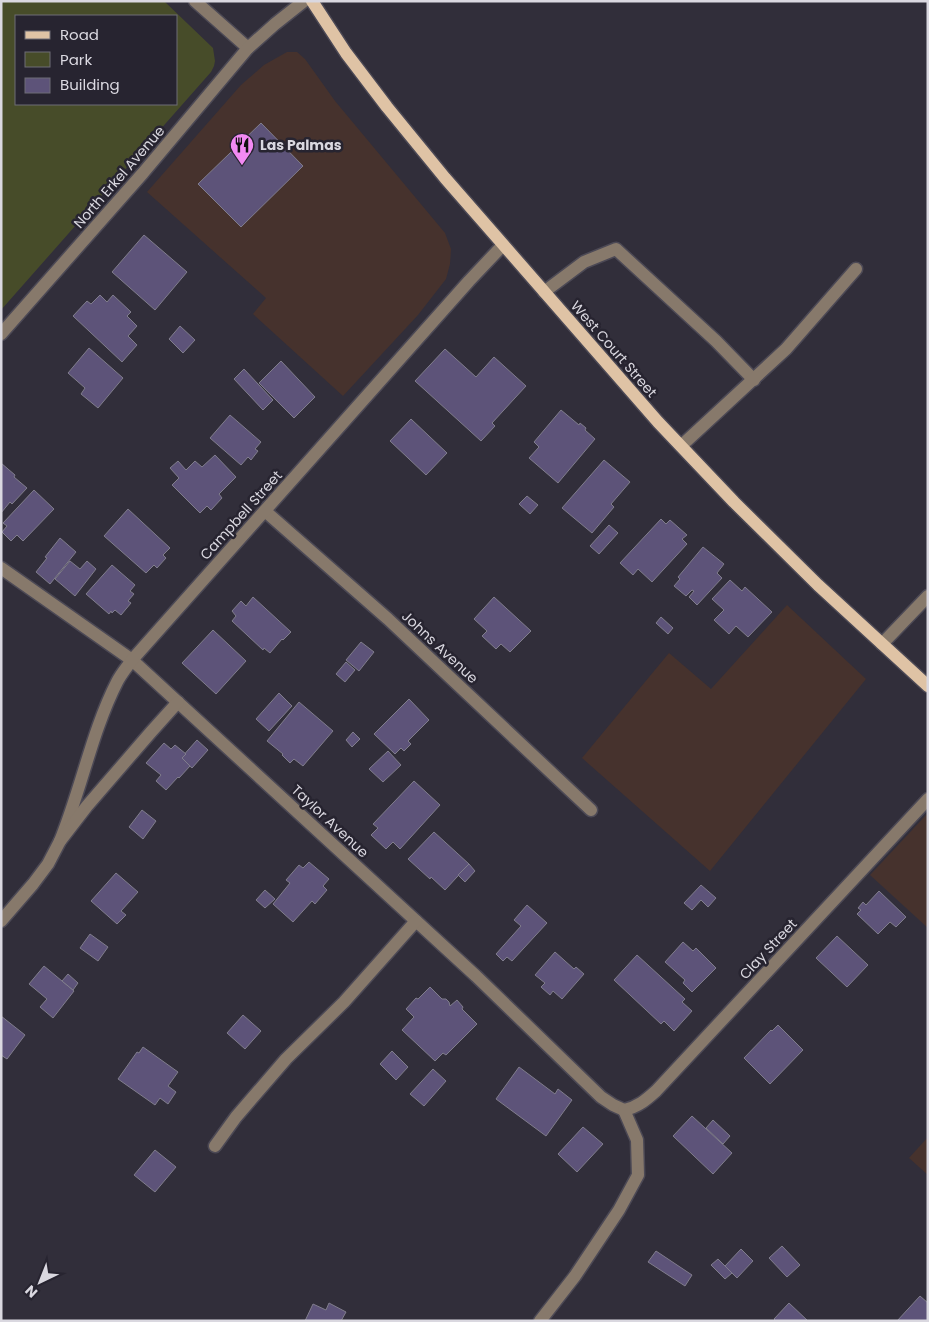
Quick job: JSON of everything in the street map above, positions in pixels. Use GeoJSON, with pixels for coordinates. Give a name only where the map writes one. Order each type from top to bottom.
{"type":"FeatureCollection","features":[{"type":"Feature","properties":{"kind":"main road","name":"West Court Street"},"geometry":{"type":"LineString","coordinates":[[312,1],[346,53],[445,178],[658,422],[734,502],[804,571],[928,686]]}},
{"type":"Feature","properties":{"kind":"street"},"geometry":{"type":"LineString","coordinates":[[195,1],[248,48]]}},
{"type":"Feature","properties":{"kind":"street","name":"North Erkel Avenue"},"geometry":{"type":"LineString","coordinates":[[1,334],[143,173],[248,48],[304,1]]}},
{"type":"Feature","properties":{"kind":"street","name":"Campbell Street"},"geometry":{"type":"LineString","coordinates":[[1,921],[48,864],[60,841],[107,707],[118,681],[132,660],[503,245]]}},
{"type":"Feature","properties":{"kind":"street"},"geometry":{"type":"LineString","coordinates":[[544,292],[584,262],[616,249],[716,341],[754,380]]}},
{"type":"Feature","properties":{"kind":"street"},"geometry":{"type":"LineString","coordinates":[[681,446],[786,350],[856,269]]}},
{"type":"Feature","properties":{"kind":"street","name":"Johns Avenue"},"geometry":{"type":"LineString","coordinates":[[266,511],[388,619],[591,810]]}},
{"type":"Feature","properties":{"kind":"street","name":"Taylor Avenue"},"geometry":{"type":"LineString","coordinates":[[1,568],[132,660],[476,976],[601,1097],[624,1110]]}},
{"type":"Feature","properties":{"kind":"street"},"geometry":{"type":"LineString","coordinates":[[882,644],[928,596]]}},
{"type":"Feature","properties":{"kind":"street","name":"Campbell Street"},"geometry":{"type":"LineString","coordinates":[[60,841],[87,806],[178,702]]}},
{"type":"Feature","properties":{"kind":"street","name":"Clay Street"},"geometry":{"type":"LineString","coordinates":[[624,1110],[634,1108],[656,1091],[928,799]]}},
{"type":"Feature","properties":{"kind":"street"},"geometry":{"type":"LineString","coordinates":[[215,1146],[236,1117],[286,1059],[344,1002],[416,921]]}},
{"type":"Feature","properties":{"kind":"street"},"geometry":{"type":"LineString","coordinates":[[540,1321],[575,1276],[614,1218],[638,1175],[637,1140],[624,1110]]}},
{"type":"Feature","properties":{"kind":"shaded area"},"geometry":{"type":"Polygon","coordinates":[[[287,52],[297,52],[305,59],[335,101],[445,233],[451,249],[446,279],[418,315],[343,396],[253,314],[266,298],[147,192],[241,85],[264,65],[287,52]]]}},
{"type":"Feature","properties":{"kind":"shaded area"},"geometry":{"type":"Polygon","coordinates":[[[787,605],[866,679],[710,871],[582,758],[669,653],[711,689],[787,605]]]}},
{"type":"Feature","properties":{"kind":"shaded area"},"geometry":{"type":"Polygon","coordinates":[[[928,813],[928,928],[870,875],[928,813]]]}},
{"type":"Feature","properties":{"kind":"shaded area"},"geometry":{"type":"Polygon","coordinates":[[[928,1137],[928,1175],[909,1158],[928,1137]]]}},
{"type":"Feature","properties":{"kind":"green space"},"geometry":{"type":"Polygon","coordinates":[[[1,1],[164,1],[213,48],[215,61],[211,72],[1,310],[1,1]]]}},
{"type":"Feature","properties":{"kind":"building"},"geometry":{"type":"Polygon","coordinates":[[[261,123],[303,166],[241,227],[198,184],[261,123]]]}},
{"type":"Feature","properties":{"kind":"building"},"geometry":{"type":"Polygon","coordinates":[[[144,235],[187,272],[155,310],[112,272],[144,235]]]}},
{"type":"Feature","properties":{"kind":"building"},"geometry":{"type":"Polygon","coordinates":[[[100,295],[107,302],[113,295],[131,312],[127,316],[137,326],[128,336],[137,345],[122,362],[73,316],[87,301],[91,304],[100,295]]]}},
{"type":"Feature","properties":{"kind":"building"},"geometry":{"type":"Polygon","coordinates":[[[180,326],[195,340],[183,353],[169,339],[180,326]]]}},
{"type":"Feature","properties":{"kind":"building"},"geometry":{"type":"Polygon","coordinates":[[[89,348],[123,378],[98,408],[81,394],[85,388],[68,373],[89,348]]]}},
{"type":"Feature","properties":{"kind":"building"},"geometry":{"type":"Polygon","coordinates":[[[445,349],[476,377],[494,357],[526,386],[492,423],[495,426],[481,441],[415,381],[445,349]]]}},
{"type":"Feature","properties":{"kind":"building"},"geometry":{"type":"Polygon","coordinates":[[[281,361],[315,397],[294,418],[259,383],[281,361]]]}},
{"type":"Feature","properties":{"kind":"building"},"geometry":{"type":"Polygon","coordinates":[[[244,369],[273,400],[263,410],[234,379],[244,369]]]}},
{"type":"Feature","properties":{"kind":"building"},"geometry":{"type":"Polygon","coordinates":[[[561,410],[579,425],[580,423],[586,428],[585,430],[595,439],[558,483],[529,458],[539,447],[534,442],[561,410]]]}},
{"type":"Feature","properties":{"kind":"building"},"geometry":{"type":"Polygon","coordinates":[[[230,415],[261,442],[255,449],[258,451],[251,460],[248,457],[241,465],[210,438],[230,415]]]}},
{"type":"Feature","properties":{"kind":"building"},"geometry":{"type":"Polygon","coordinates":[[[411,419],[447,453],[426,475],[390,441],[411,419]]]}},
{"type":"Feature","properties":{"kind":"building"},"geometry":{"type":"Polygon","coordinates":[[[215,455],[236,477],[219,494],[222,498],[211,510],[207,506],[200,513],[172,485],[179,478],[170,468],[178,461],[186,470],[195,461],[202,467],[215,455]]]}},
{"type":"Feature","properties":{"kind":"building"},"geometry":{"type":"Polygon","coordinates":[[[604,460],[630,482],[611,504],[614,507],[592,533],[562,508],[604,460]]]}},
{"type":"Feature","properties":{"kind":"building"},"geometry":{"type":"Polygon","coordinates":[[[1,463],[27,488],[12,504],[10,502],[1,513],[1,463]]]}},
{"type":"Feature","properties":{"kind":"building"},"geometry":{"type":"Polygon","coordinates":[[[34,490],[54,509],[23,541],[17,535],[11,541],[2,532],[7,526],[3,523],[34,490]]]}},
{"type":"Feature","properties":{"kind":"building"},"geometry":{"type":"Polygon","coordinates":[[[527,496],[538,505],[530,514],[519,504],[527,496]]]}},
{"type":"Feature","properties":{"kind":"building"},"geometry":{"type":"Polygon","coordinates":[[[128,509],[170,548],[163,555],[166,558],[157,568],[154,565],[146,573],[104,536],[128,509]]]}},
{"type":"Feature","properties":{"kind":"building"},"geometry":{"type":"Polygon","coordinates":[[[661,519],[666,524],[670,520],[687,535],[682,539],[687,544],[652,582],[638,569],[633,575],[620,563],[661,519]]]}},
{"type":"Feature","properties":{"kind":"building"},"geometry":{"type":"Polygon","coordinates":[[[609,525],[618,533],[599,554],[590,546],[609,525]]]}},
{"type":"Feature","properties":{"kind":"building"},"geometry":{"type":"Polygon","coordinates":[[[60,538],[76,552],[50,584],[36,572],[60,538]]]}},
{"type":"Feature","properties":{"kind":"building"},"geometry":{"type":"Polygon","coordinates":[[[703,547],[724,564],[717,573],[722,578],[697,605],[689,597],[694,591],[692,590],[686,596],[674,586],[680,579],[678,577],[703,547]]]}},
{"type":"Feature","properties":{"kind":"building"},"geometry":{"type":"Polygon","coordinates":[[[70,561],[80,569],[87,561],[96,569],[75,596],[55,579],[70,561]]]}},
{"type":"Feature","properties":{"kind":"building"},"geometry":{"type":"Polygon","coordinates":[[[112,565],[135,585],[130,591],[134,594],[128,601],[131,603],[121,615],[115,610],[109,614],[86,594],[112,565]]]}},
{"type":"Feature","properties":{"kind":"building"},"geometry":{"type":"Polygon","coordinates":[[[730,580],[742,591],[745,587],[772,612],[748,637],[736,626],[729,634],[714,620],[724,610],[712,599],[730,580]]]}},
{"type":"Feature","properties":{"kind":"building"},"geometry":{"type":"Polygon","coordinates":[[[253,597],[291,632],[270,653],[264,648],[263,650],[232,621],[236,616],[232,611],[241,601],[246,606],[253,597]]]}},
{"type":"Feature","properties":{"kind":"building"},"geometry":{"type":"Polygon","coordinates":[[[494,597],[531,631],[510,652],[501,644],[496,649],[482,636],[487,631],[474,619],[494,597]]]}},
{"type":"Feature","properties":{"kind":"building"},"geometry":{"type":"Polygon","coordinates":[[[661,617],[673,628],[668,634],[656,623],[661,617]]]}},
{"type":"Feature","properties":{"kind":"building"},"geometry":{"type":"Polygon","coordinates":[[[213,630],[246,661],[216,694],[182,663],[213,630]]]}},
{"type":"Feature","properties":{"kind":"building"},"geometry":{"type":"Polygon","coordinates":[[[361,642],[374,652],[359,671],[346,660],[361,642]]]}},
{"type":"Feature","properties":{"kind":"building"},"geometry":{"type":"Polygon","coordinates":[[[346,662],[355,670],[345,682],[336,674],[346,662]]]}},
{"type":"Feature","properties":{"kind":"building"},"geometry":{"type":"Polygon","coordinates":[[[279,693],[292,706],[269,731],[256,719],[279,693]]]}},
{"type":"Feature","properties":{"kind":"building"},"geometry":{"type":"Polygon","coordinates":[[[409,699],[429,720],[408,741],[411,744],[404,751],[401,748],[395,754],[374,734],[409,699]]]}},
{"type":"Feature","properties":{"kind":"building"},"geometry":{"type":"Polygon","coordinates":[[[299,702],[333,731],[303,766],[294,759],[290,763],[283,754],[267,741],[299,702]]]}},
{"type":"Feature","properties":{"kind":"building"},"geometry":{"type":"Polygon","coordinates":[[[353,732],[360,739],[352,747],[346,740],[353,732]]]}},
{"type":"Feature","properties":{"kind":"building"},"geometry":{"type":"Polygon","coordinates":[[[197,740],[208,750],[192,768],[181,758],[197,740]]]}},
{"type":"Feature","properties":{"kind":"building"},"geometry":{"type":"Polygon","coordinates":[[[164,743],[171,749],[175,745],[186,754],[182,758],[190,766],[166,790],[156,781],[161,775],[146,763],[164,743]]]}},
{"type":"Feature","properties":{"kind":"building"},"geometry":{"type":"Polygon","coordinates":[[[388,751],[401,765],[383,782],[369,769],[388,751]]]}},
{"type":"Feature","properties":{"kind":"building"},"geometry":{"type":"Polygon","coordinates":[[[414,781],[440,805],[400,849],[393,842],[386,849],[371,835],[378,828],[373,824],[414,781]]]}},
{"type":"Feature","properties":{"kind":"building"},"geometry":{"type":"Polygon","coordinates":[[[142,810],[156,821],[143,839],[129,827],[142,810]]]}},
{"type":"Feature","properties":{"kind":"building"},"geometry":{"type":"Polygon","coordinates":[[[434,832],[469,864],[445,890],[408,859],[434,832]]]}},
{"type":"Feature","properties":{"kind":"building"},"geometry":{"type":"Polygon","coordinates":[[[309,862],[329,879],[323,886],[327,890],[315,904],[312,901],[293,922],[273,904],[290,883],[286,880],[299,865],[303,868],[309,862]]]}},
{"type":"Feature","properties":{"kind":"building"},"geometry":{"type":"Polygon","coordinates":[[[469,864],[475,871],[465,882],[458,875],[469,864]]]}},
{"type":"Feature","properties":{"kind":"building"},"geometry":{"type":"Polygon","coordinates":[[[116,873],[138,892],[121,911],[126,915],[117,924],[91,901],[116,873]]]}},
{"type":"Feature","properties":{"kind":"building"},"geometry":{"type":"Polygon","coordinates":[[[701,885],[716,898],[708,907],[701,900],[692,910],[684,903],[701,885]]]}},
{"type":"Feature","properties":{"kind":"building"},"geometry":{"type":"Polygon","coordinates":[[[265,890],[275,899],[265,908],[256,900],[265,890]]]}},
{"type":"Feature","properties":{"kind":"building"},"geometry":{"type":"Polygon","coordinates":[[[879,891],[906,917],[896,927],[890,922],[878,934],[857,914],[861,910],[858,908],[863,902],[866,905],[879,891]]]}},
{"type":"Feature","properties":{"kind":"building"},"geometry":{"type":"Polygon","coordinates":[[[527,905],[547,923],[512,961],[507,957],[503,961],[496,954],[521,926],[514,920],[527,905]]]}},
{"type":"Feature","properties":{"kind":"building"},"geometry":{"type":"Polygon","coordinates":[[[90,934],[108,947],[98,961],[80,948],[90,934]]]}},
{"type":"Feature","properties":{"kind":"building"},"geometry":{"type":"Polygon","coordinates":[[[837,936],[868,965],[847,987],[816,958],[837,936]]]}},
{"type":"Feature","properties":{"kind":"building"},"geometry":{"type":"Polygon","coordinates":[[[683,942],[693,951],[696,948],[716,968],[692,992],[683,983],[685,980],[665,962],[683,942]]]}},
{"type":"Feature","properties":{"kind":"building"},"geometry":{"type":"Polygon","coordinates":[[[555,952],[574,969],[576,967],[584,974],[562,999],[553,991],[550,995],[541,987],[545,983],[535,975],[555,952]]]}},
{"type":"Feature","properties":{"kind":"building"},"geometry":{"type":"Polygon","coordinates":[[[637,955],[685,999],[682,1002],[692,1011],[674,1031],[664,1021],[661,1024],[614,980],[637,955]]]}},
{"type":"Feature","properties":{"kind":"building"},"geometry":{"type":"Polygon","coordinates":[[[44,966],[74,991],[53,1018],[40,1007],[47,999],[29,984],[44,966]]]}},
{"type":"Feature","properties":{"kind":"building"},"geometry":{"type":"Polygon","coordinates":[[[68,974],[78,983],[73,990],[62,981],[68,974]]]}},
{"type":"Feature","properties":{"kind":"building"},"geometry":{"type":"Polygon","coordinates":[[[430,987],[442,999],[446,999],[450,1006],[457,1000],[463,1007],[462,1009],[477,1024],[446,1055],[443,1053],[435,1061],[402,1030],[414,1017],[406,1009],[430,987]]]}},
{"type":"Feature","properties":{"kind":"building"},"geometry":{"type":"Polygon","coordinates":[[[243,1015],[261,1031],[245,1049],[227,1033],[243,1015]]]}},
{"type":"Feature","properties":{"kind":"building"},"geometry":{"type":"Polygon","coordinates":[[[1,1016],[25,1035],[7,1059],[1,1055],[1,1016]]]}},
{"type":"Feature","properties":{"kind":"building"},"geometry":{"type":"Polygon","coordinates":[[[778,1025],[803,1050],[770,1084],[744,1058],[778,1025]]]}},
{"type":"Feature","properties":{"kind":"building"},"geometry":{"type":"Polygon","coordinates":[[[143,1047],[178,1072],[168,1086],[176,1092],[168,1104],[160,1098],[155,1105],[118,1079],[137,1052],[139,1053],[143,1047]]]}},
{"type":"Feature","properties":{"kind":"building"},"geometry":{"type":"Polygon","coordinates":[[[392,1051],[408,1067],[396,1080],[380,1064],[392,1051]]]}},
{"type":"Feature","properties":{"kind":"building"},"geometry":{"type":"Polygon","coordinates":[[[519,1067],[555,1094],[558,1089],[572,1100],[546,1136],[496,1099],[519,1067]]]}},
{"type":"Feature","properties":{"kind":"building"},"geometry":{"type":"Polygon","coordinates":[[[433,1069],[446,1081],[424,1106],[410,1094],[433,1069]]]}},
{"type":"Feature","properties":{"kind":"building"},"geometry":{"type":"Polygon","coordinates":[[[692,1116],[732,1153],[713,1174],[673,1136],[692,1116]]]}},
{"type":"Feature","properties":{"kind":"building"},"geometry":{"type":"Polygon","coordinates":[[[713,1120],[730,1136],[723,1144],[706,1128],[713,1120]]]}},
{"type":"Feature","properties":{"kind":"building"},"geometry":{"type":"Polygon","coordinates":[[[583,1127],[603,1144],[577,1172],[558,1154],[583,1127]]]}},
{"type":"Feature","properties":{"kind":"building"},"geometry":{"type":"Polygon","coordinates":[[[155,1150],[176,1167],[155,1192],[134,1175],[155,1150]]]}},
{"type":"Feature","properties":{"kind":"building"},"geometry":{"type":"Polygon","coordinates":[[[782,1246],[800,1265],[787,1277],[769,1258],[782,1246]]]}},
{"type":"Feature","properties":{"kind":"building"},"geometry":{"type":"Polygon","coordinates":[[[741,1249],[753,1261],[737,1278],[725,1266],[741,1249]]]}},
{"type":"Feature","properties":{"kind":"building"},"geometry":{"type":"Polygon","coordinates":[[[656,1251],[692,1275],[685,1286],[648,1262],[656,1251]]]}},
{"type":"Feature","properties":{"kind":"building"},"geometry":{"type":"Polygon","coordinates":[[[718,1259],[732,1273],[725,1279],[711,1265],[718,1259]]]}},
{"type":"Feature","properties":{"kind":"building"},"geometry":{"type":"Polygon","coordinates":[[[920,1296],[928,1303],[928,1321],[897,1321],[920,1296]]]}},
{"type":"Feature","properties":{"kind":"building"},"geometry":{"type":"Polygon","coordinates":[[[329,1303],[346,1312],[341,1321],[305,1321],[313,1304],[326,1310],[329,1303]]]}},
{"type":"Feature","properties":{"kind":"building"},"geometry":{"type":"Polygon","coordinates":[[[789,1303],[808,1321],[776,1321],[774,1319],[789,1303]]]}},
{"type":"Feature","properties":{"kind":"place","name":"Las Palmas"},"geometry":{"type":"Point","coordinates":[242,166]}}]}
